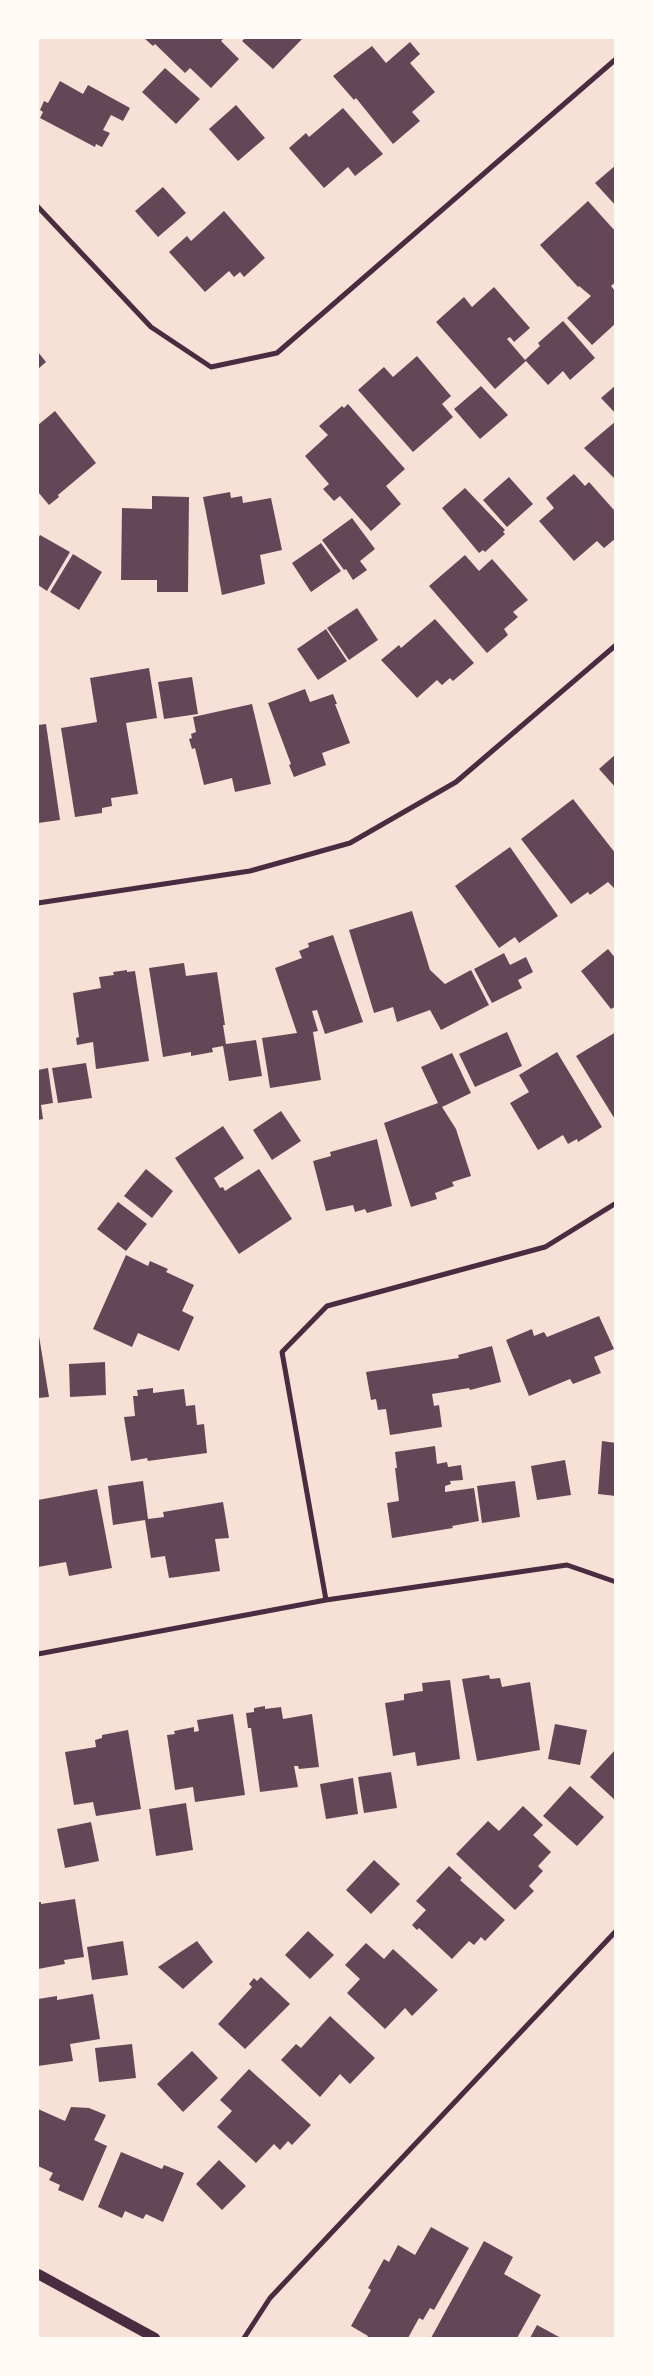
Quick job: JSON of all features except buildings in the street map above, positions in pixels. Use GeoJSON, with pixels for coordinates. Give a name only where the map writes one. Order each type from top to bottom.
{"type":"FeatureCollection","features":[{"type":"Feature","properties":{"kind":"main road"},"geometry":{"type":"LineString","coordinates":[[38,2274],[155,2338]]}},
{"type":"Feature","properties":{"kind":"street"},"geometry":{"type":"LineString","coordinates":[[38,207],[151,327],[211,367],[277,353],[616,59]]}},
{"type":"Feature","properties":{"kind":"street"},"geometry":{"type":"LineString","coordinates":[[38,903],[250,871],[350,843],[456,782],[616,645]]}},
{"type":"Feature","properties":{"kind":"street"},"geometry":{"type":"LineString","coordinates":[[326,1600],[282,1352],[327,1306],[546,1247],[616,1203]]}},
{"type":"Feature","properties":{"kind":"street"},"geometry":{"type":"LineString","coordinates":[[38,1654],[326,1600],[567,1565],[616,1582]]}},
{"type":"Feature","properties":{"kind":"street"},"geometry":{"type":"LineString","coordinates":[[244,2338],[270,2298],[616,1931]]}}]}
